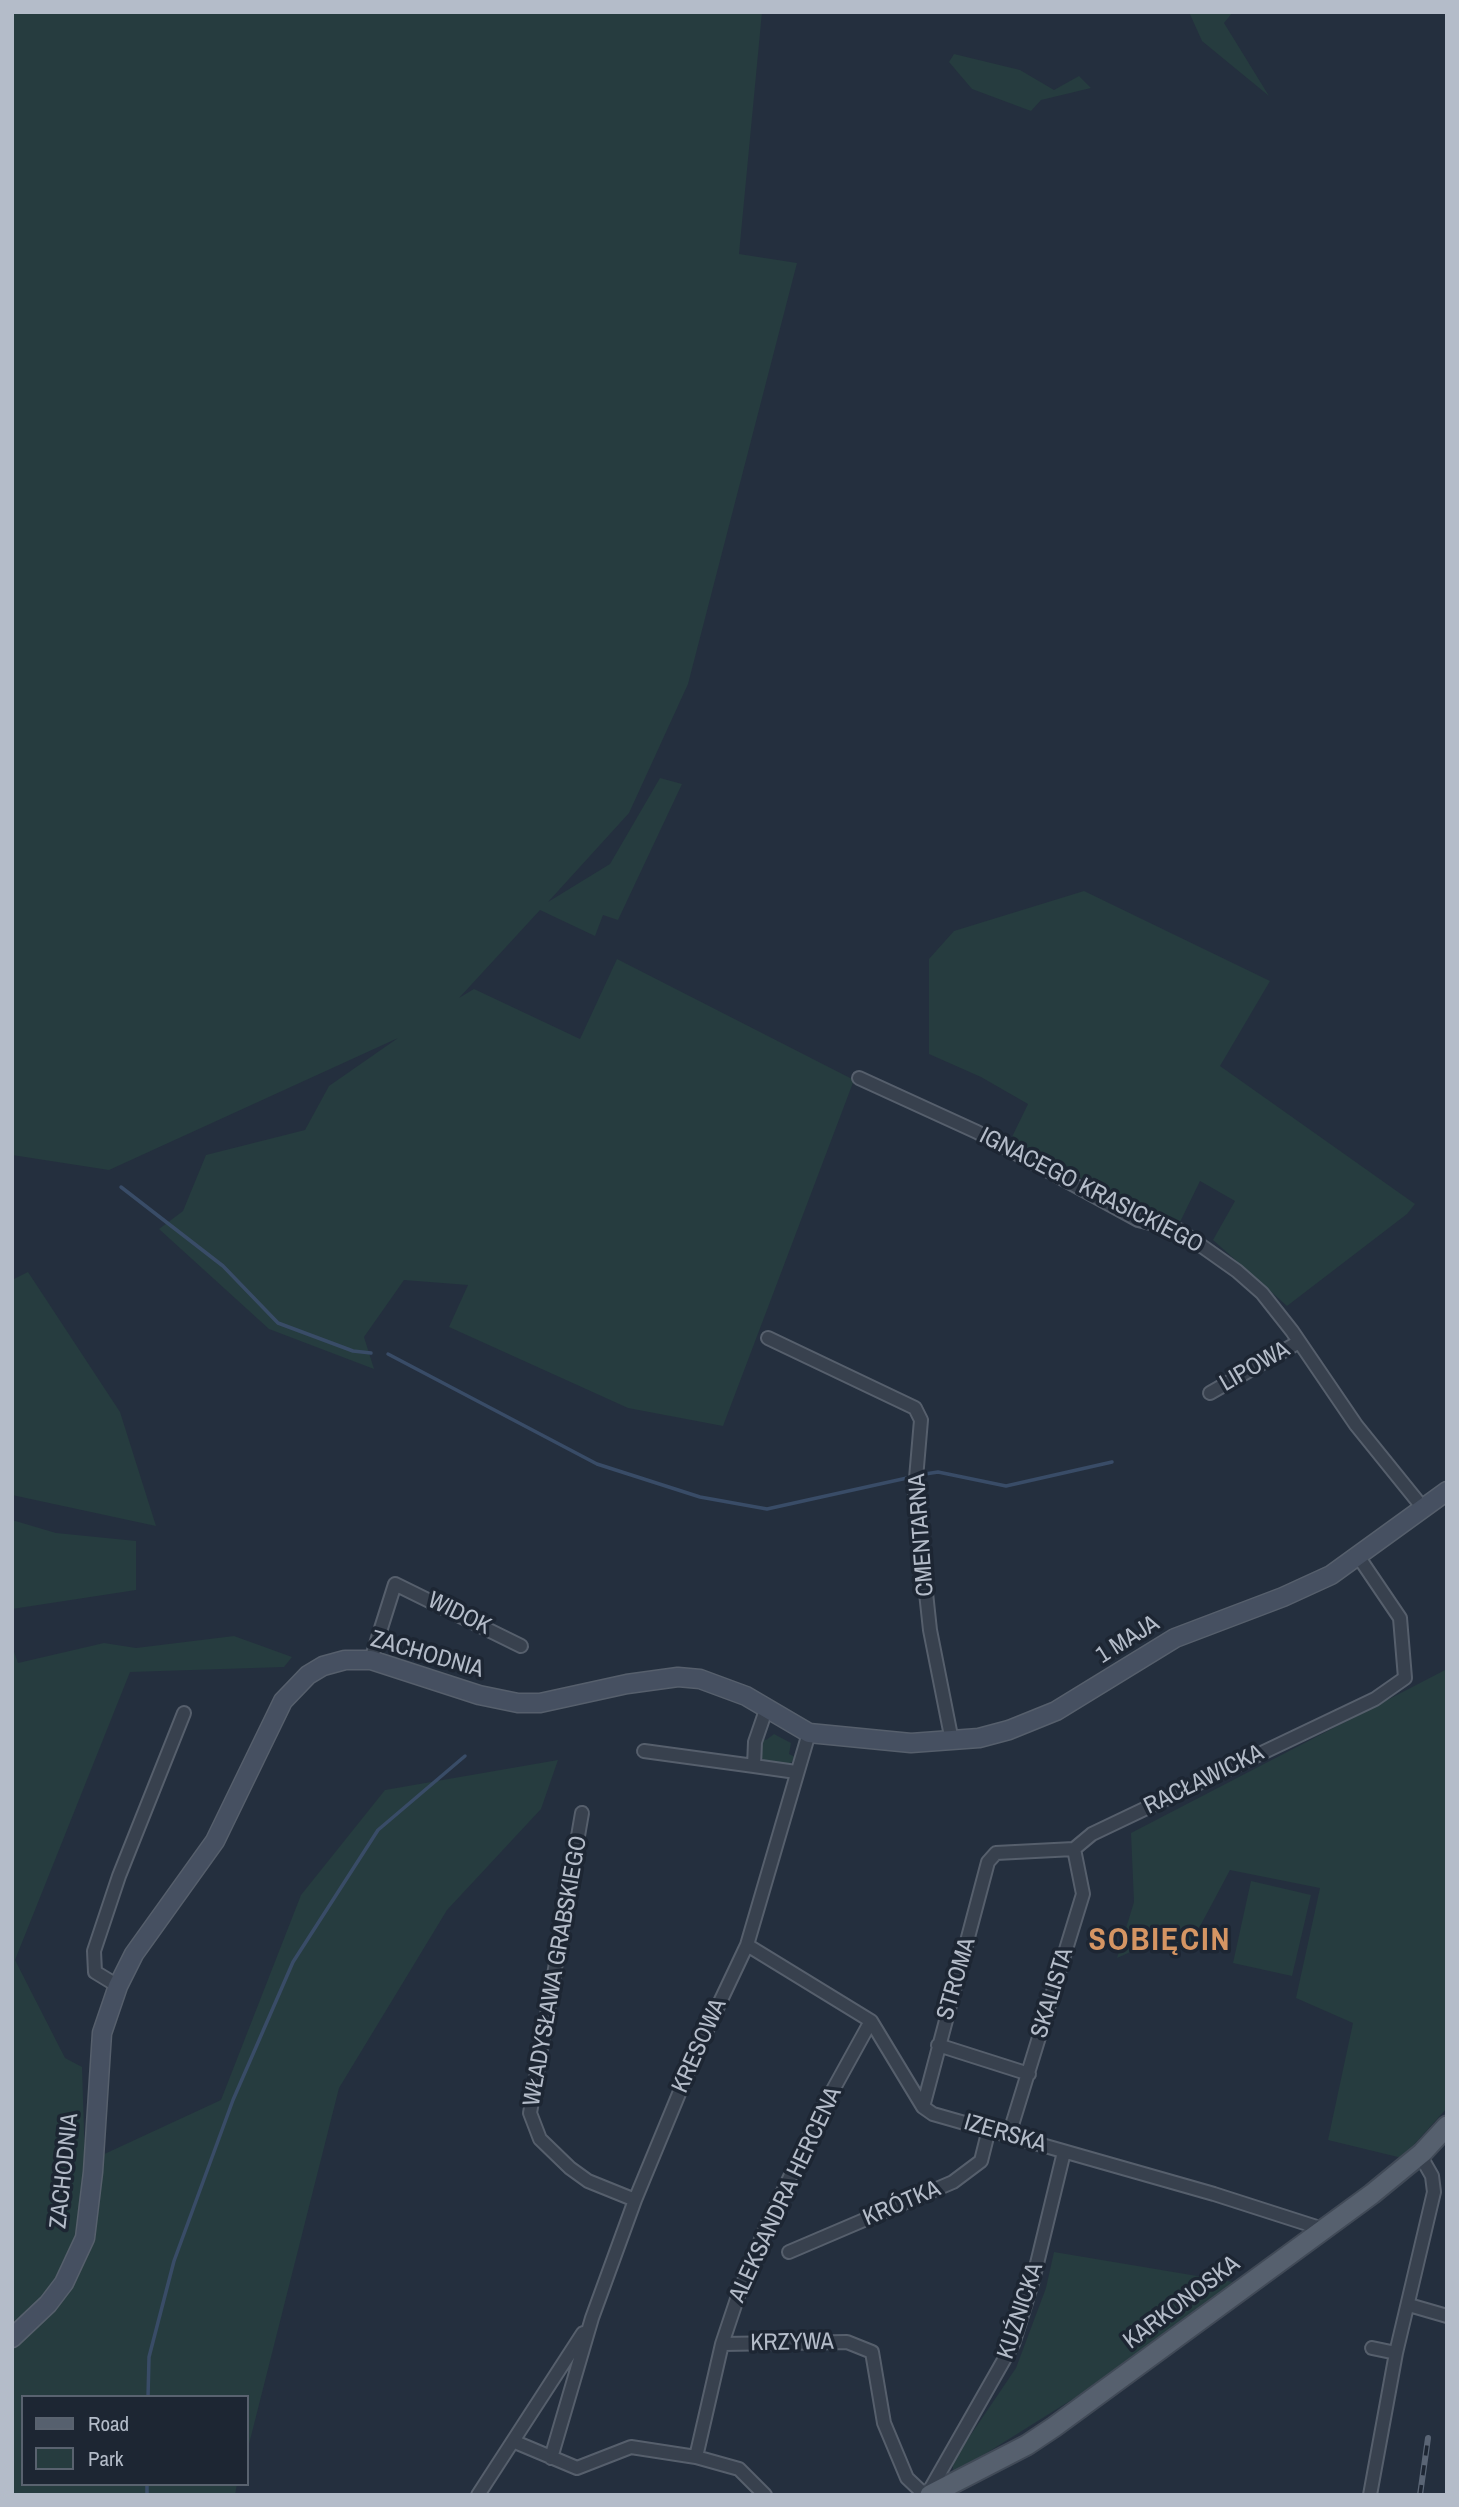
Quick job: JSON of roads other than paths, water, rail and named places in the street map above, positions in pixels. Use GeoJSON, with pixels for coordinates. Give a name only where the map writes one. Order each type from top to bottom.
{"type":"FeatureCollection","features":[{"type":"Feature","properties":{"kind":"main road","name":"KARKONOSKA"},"geometry":{"type":"LineString","coordinates":[[927,2495],[1036,2439],[1323,2229],[1420,2155],[1447,2126]]}},
{"type":"Feature","properties":{"kind":"street","name":"IGNACEGO KRASICKIEGO"},"geometry":{"type":"LineString","coordinates":[[859,1078],[977,1132],[1138,1220],[1180,1230],[1237,1271],[1262,1293],[1364,1435],[1423,1508]]}},
{"type":"Feature","properties":{"kind":"street","name":"CMENTARNA"},"geometry":{"type":"LineString","coordinates":[[768,1338],[915,1408],[921,1420],[915,1490],[917,1516],[930,1630],[952,1741]]}},
{"type":"Feature","properties":{"kind":"street","name":"LIPOWA"},"geometry":{"type":"LineString","coordinates":[[1210,1393],[1299,1342]]}},
{"type":"Feature","properties":{"kind":"street","name":"1 MAJA"},"geometry":{"type":"LineString","coordinates":[[809,1733],[911,1743],[952,1741],[1002,1732],[1056,1711],[1175,1638],[1293,1593],[1358,1556],[1447,1491]]}},
{"type":"Feature","properties":{"kind":"street","name":"RACŁAWICKA"},"geometry":{"type":"LineString","coordinates":[[1074,1850],[1092,1834],[1375,1699],[1405,1678],[1401,1618],[1358,1556]]}},
{"type":"Feature","properties":{"kind":"street","name":"WIDOK"},"geometry":{"type":"LineString","coordinates":[[371,1660],[395,1584],[521,1646]]}},
{"type":"Feature","properties":{"kind":"street","name":"ZACHODNIA"},"geometry":{"type":"LineString","coordinates":[[12,2338],[48,2304],[64,2283],[85,2238],[93,2172],[102,2033],[118,1986],[134,1954],[215,1841],[284,1701],[308,1675],[323,1666],[345,1660],[371,1660],[479,1695],[518,1703],[540,1703],[627,1684],[678,1677],[700,1679],[724,1686],[809,1733]]}},
{"type":"Feature","properties":{"kind":"street"},"geometry":{"type":"LineString","coordinates":[[754,1766],[755,1742],[766,1710]]}},
{"type":"Feature","properties":{"kind":"street"},"geometry":{"type":"LineString","coordinates":[[118,1986],[95,1972],[94,1951],[114,1889],[184,1713]]}},
{"type":"Feature","properties":{"kind":"street","name":"KRESOWA"},"geometry":{"type":"LineString","coordinates":[[592,2318],[635,2200],[695,2055],[747,1945],[809,1733]]}},
{"type":"Feature","properties":{"kind":"street"},"geometry":{"type":"LineString","coordinates":[[644,1751],[796,1772]]}},
{"type":"Feature","properties":{"kind":"street","name":"WŁADYSŁAWA GRABSKIEGO"},"geometry":{"type":"LineString","coordinates":[[582,1813],[530,2113],[540,2139],[570,2168],[589,2181],[635,2200]]}},
{"type":"Feature","properties":{"kind":"street","name":"STROMA"},"geometry":{"type":"LineString","coordinates":[[923,2107],[988,1862],[996,1853],[1074,1850]]}},
{"type":"Feature","properties":{"kind":"street","name":"SKALISTA"},"geometry":{"type":"LineString","coordinates":[[1009,2135],[1083,1894],[1074,1850]]}},
{"type":"Feature","properties":{"kind":"street"},"geometry":{"type":"LineString","coordinates":[[747,1945],[871,2021],[923,2107]]}},
{"type":"Feature","properties":{"kind":"street","name":"ALEKSANDRA HERCENA"},"geometry":{"type":"LineString","coordinates":[[696,2457],[722,2344],[767,2225],[823,2108],[871,2021]]}},
{"type":"Feature","properties":{"kind":"street"},"geometry":{"type":"LineString","coordinates":[[938,2045],[1029,2074]]}},
{"type":"Feature","properties":{"kind":"street","name":"IZERSKA"},"geometry":{"type":"LineString","coordinates":[[923,2107],[933,2114],[1323,2229]]}},
{"type":"Feature","properties":{"kind":"street","name":"KRÓTKA"},"geometry":{"type":"LineString","coordinates":[[789,2252],[953,2182],[981,2161],[989,2129]]}},
{"type":"Feature","properties":{"kind":"street","name":"KUŹNICKA"},"geometry":{"type":"LineString","coordinates":[[927,2495],[1013,2344],[1033,2280],[1064,2152]]}},
{"type":"Feature","properties":{"kind":"street"},"geometry":{"type":"LineString","coordinates":[[1370,2495],[1396,2353],[1434,2192],[1432,2176],[1420,2155]]}},
{"type":"Feature","properties":{"kind":"street"},"geometry":{"type":"LineString","coordinates":[[1409,2305],[1447,2316]]}},
{"type":"Feature","properties":{"kind":"street"},"geometry":{"type":"LineString","coordinates":[[478,2495],[515,2442],[592,2318]]}},
{"type":"Feature","properties":{"kind":"street"},"geometry":{"type":"LineString","coordinates":[[551,2458],[592,2318]]}},
{"type":"Feature","properties":{"kind":"street","name":"KRZYWA"},"geometry":{"type":"LineString","coordinates":[[722,2344],[847,2342],[872,2352],[884,2423],[907,2477],[927,2495]]}},
{"type":"Feature","properties":{"kind":"street"},"geometry":{"type":"LineString","coordinates":[[1372,2348],[1396,2353]]}},
{"type":"Feature","properties":{"kind":"street"},"geometry":{"type":"LineString","coordinates":[[515,2442],[578,2468],[631,2447],[696,2457],[739,2469],[765,2495]]}},
{"type":"Feature","properties":{"kind":"waterway"},"geometry":{"type":"LineString","coordinates":[[121,1187],[223,1266],[278,1323],[353,1351],[371,1353]]}},
{"type":"Feature","properties":{"kind":"waterway"},"geometry":{"type":"LineString","coordinates":[[388,1354],[597,1464],[700,1497],[767,1509],[907,1478]]}},
{"type":"Feature","properties":{"kind":"waterway"},"geometry":{"type":"LineString","coordinates":[[925,1474],[938,1472],[1006,1486],[1112,1462]]}},
{"type":"Feature","properties":{"kind":"waterway"},"geometry":{"type":"LineString","coordinates":[[148,2395],[149,2357],[174,2261],[233,2100],[293,1962],[378,1830],[465,1756]]}},
{"type":"Feature","properties":{"kind":"waterway"},"geometry":{"type":"LineString","coordinates":[[147,2486],[147,2495]]}},
{"type":"Feature","properties":{"kind":"railway"},"geometry":{"type":"LineString","coordinates":[[1420,2495],[1428,2438]]}},
{"type":"Feature","properties":{"kind":"district","name":"SOBIĘCIN"},"geometry":{"type":"Point","coordinates":[1160,1941]}}]}
